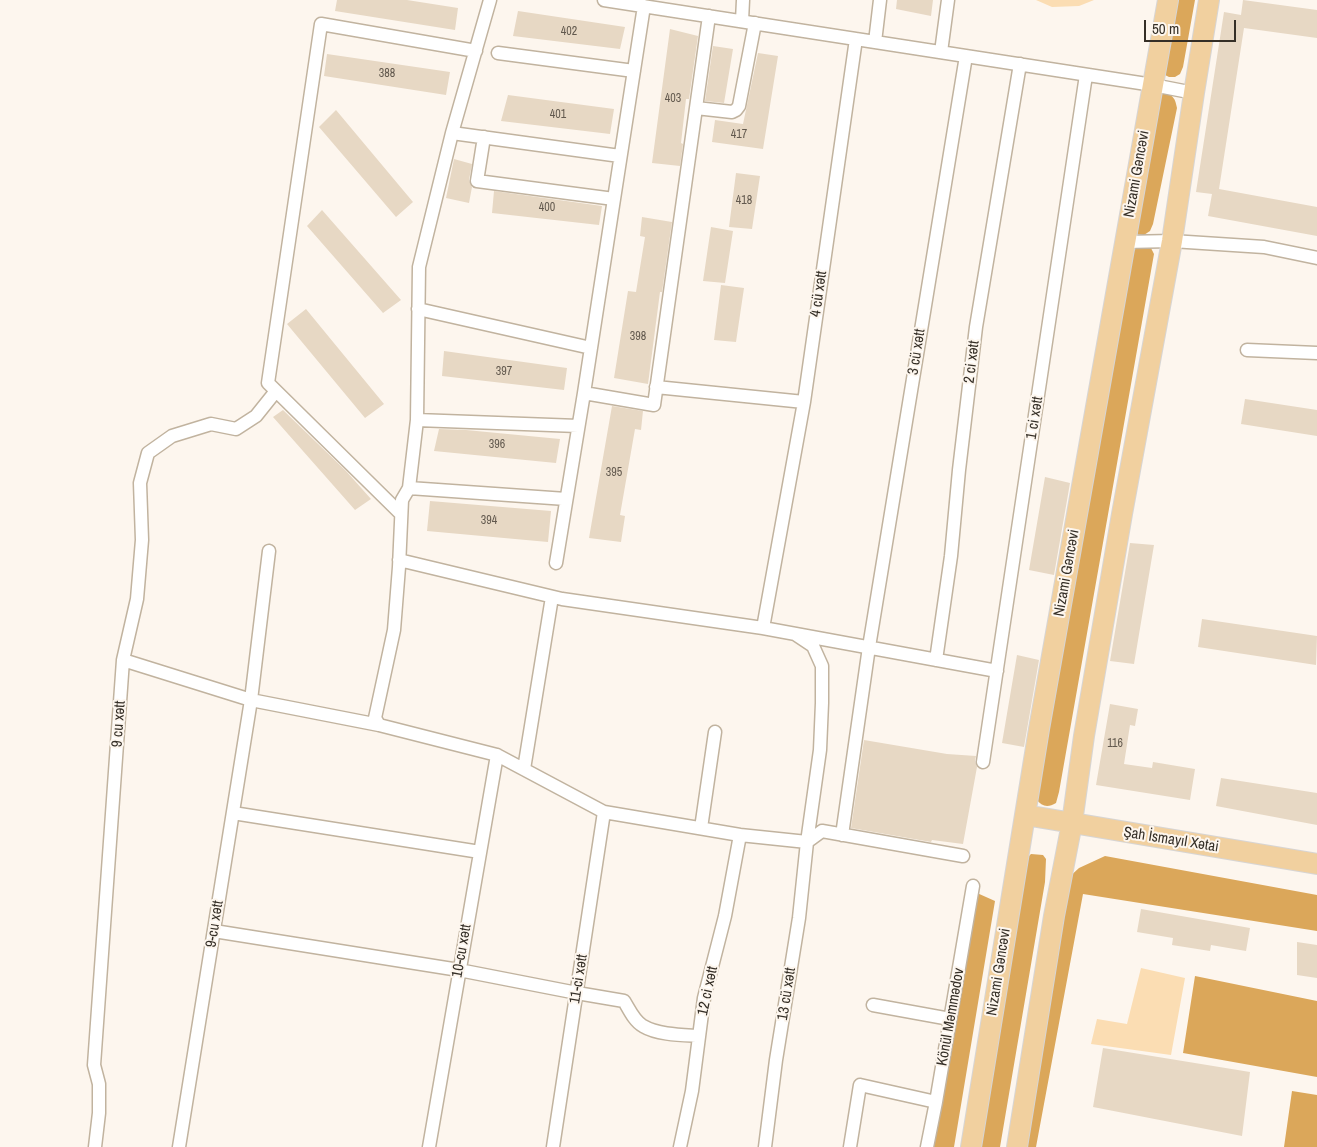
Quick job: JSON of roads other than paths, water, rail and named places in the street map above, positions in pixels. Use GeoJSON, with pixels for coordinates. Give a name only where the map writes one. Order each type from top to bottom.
{"type":"FeatureCollection","features":[{"type":"Feature","properties":{"kind":"main road","name":"Nizami Gəncəvi"},"geometry":{"type":"LineString","coordinates":[[971,1147],[1025,814],[1168,0]]}},
{"type":"Feature","properties":{"kind":"main road"},"geometry":{"type":"LineString","coordinates":[[1017,1147],[1054,916],[1072,823],[1084,736],[1172,241],[1209,0]]}},
{"type":"Feature","properties":{"kind":"main road","name":"Şah İsmayıl Xətai"},"geometry":{"type":"LineString","coordinates":[[1025,814],[1317,864]]}},
{"type":"Feature","properties":{"kind":"street"},"geometry":{"type":"LineString","coordinates":[[378,725],[375,718],[394,630],[402,500],[409,488],[417,420],[419,267],[452,133],[490,0]]}},
{"type":"Feature","properties":{"kind":"street"},"geometry":{"type":"LineString","coordinates":[[604,0],[1112,78],[1194,93]]}},
{"type":"Feature","properties":{"kind":"street"},"geometry":{"type":"LineString","coordinates":[[696,108],[732,112],[739,106],[748,22],[743,0]]}},
{"type":"Feature","properties":{"kind":"street"},"geometry":{"type":"LineString","coordinates":[[875,42],[880,0]]}},
{"type":"Feature","properties":{"kind":"street"},"geometry":{"type":"LineString","coordinates":[[941,52],[948,0]]}},
{"type":"Feature","properties":{"kind":"street"},"geometry":{"type":"LineString","coordinates":[[556,563],[644,6]]}},
{"type":"Feature","properties":{"kind":"street"},"geometry":{"type":"LineString","coordinates":[[584,393],[654,405],[710,16]]}},
{"type":"Feature","properties":{"kind":"street"},"geometry":{"type":"LineString","coordinates":[[401,514],[268,383],[321,24],[476,51]]}},
{"type":"Feature","properties":{"kind":"street","name":"4 cü xətt"},"geometry":{"type":"LineString","coordinates":[[763,628],[804,402],[856,39]]}},
{"type":"Feature","properties":{"kind":"street"},"geometry":{"type":"LineString","coordinates":[[498,53],[634,71]]}},
{"type":"Feature","properties":{"kind":"street","name":"3 cü xətt"},"geometry":{"type":"LineString","coordinates":[[842,835],[869,647],[966,56]]}},
{"type":"Feature","properties":{"kind":"street","name":"2 ci xətt"},"geometry":{"type":"LineString","coordinates":[[936,660],[952,556],[959,470],[976,327],[1020,64]]}},
{"type":"Feature","properties":{"kind":"street","name":"1 ci xətt"},"geometry":{"type":"LineString","coordinates":[[983,762],[1086,74]]}},
{"type":"Feature","properties":{"kind":"street"},"geometry":{"type":"LineString","coordinates":[[452,133],[620,156]]}},
{"type":"Feature","properties":{"kind":"street"},"geometry":{"type":"LineString","coordinates":[[484,138],[478,181],[614,199]]}},
{"type":"Feature","properties":{"kind":"street"},"geometry":{"type":"LineString","coordinates":[[1125,242],[1172,241],[1264,247],[1317,258]]}},
{"type":"Feature","properties":{"kind":"street"},"geometry":{"type":"LineString","coordinates":[[418,309],[591,348]]}},
{"type":"Feature","properties":{"kind":"street"},"geometry":{"type":"LineString","coordinates":[[1247,350],[1317,353]]}},
{"type":"Feature","properties":{"kind":"street"},"geometry":{"type":"LineString","coordinates":[[656,387],[804,402]]}},
{"type":"Feature","properties":{"kind":"street","name":"9 cu xətt"},"geometry":{"type":"LineString","coordinates":[[95,1147],[99,1113],[99,1084],[94,1065],[123,660],[136,599],[142,540],[140,483],[148,452],[172,436],[211,424],[236,429],[256,416],[276,391]]}},
{"type":"Feature","properties":{"kind":"street"},"geometry":{"type":"LineString","coordinates":[[417,420],[578,426]]}},
{"type":"Feature","properties":{"kind":"street"},"geometry":{"type":"LineString","coordinates":[[409,488],[566,499]]}},
{"type":"Feature","properties":{"kind":"street","name":"9-cu xətt"},"geometry":{"type":"LineString","coordinates":[[179,1147],[251,700],[269,551]]}},
{"type":"Feature","properties":{"kind":"street"},"geometry":{"type":"LineString","coordinates":[[399,560],[562,599],[763,628],[997,670]]}},
{"type":"Feature","properties":{"kind":"street"},"geometry":{"type":"LineString","coordinates":[[524,769],[552,597]]}},
{"type":"Feature","properties":{"kind":"street","name":"13 cü xətt"},"geometry":{"type":"LineString","coordinates":[[766,1147],[776,1060],[799,918],[820,750],[822,666],[813,646],[795,634]]}},
{"type":"Feature","properties":{"kind":"street"},"geometry":{"type":"LineString","coordinates":[[123,660],[251,700],[378,725],[497,755],[604,812],[740,835],[808,842],[822,831],[964,856]]}},
{"type":"Feature","properties":{"kind":"street"},"geometry":{"type":"LineString","coordinates":[[701,828],[715,732]]}},
{"type":"Feature","properties":{"kind":"street","name":"10-cu xətt"},"geometry":{"type":"LineString","coordinates":[[429,1147],[497,755]]}},
{"type":"Feature","properties":{"kind":"street","name":"11-ci xətt"},"geometry":{"type":"LineString","coordinates":[[553,1147],[604,812]]}},
{"type":"Feature","properties":{"kind":"street"},"geometry":{"type":"LineString","coordinates":[[233,813],[480,852]]}},
{"type":"Feature","properties":{"kind":"street","name":"12 ci xətt"},"geometry":{"type":"LineString","coordinates":[[680,1147],[692,1090],[704,998],[725,916],[740,835]]}},
{"type":"Feature","properties":{"kind":"street","name":"Könül Məmmədov"},"geometry":{"type":"LineString","coordinates":[[926,1147],[936,1102],[973,886]]}},
{"type":"Feature","properties":{"kind":"street"},"geometry":{"type":"LineString","coordinates":[[214,931],[459,970],[624,1001],[630,1013],[642,1026],[672,1034],[699,1036]]}},
{"type":"Feature","properties":{"kind":"street"},"geometry":{"type":"LineString","coordinates":[[873,1005],[950,1019]]}},
{"type":"Feature","properties":{"kind":"street"},"geometry":{"type":"LineString","coordinates":[[850,1147],[860,1085],[936,1102]]}}]}
